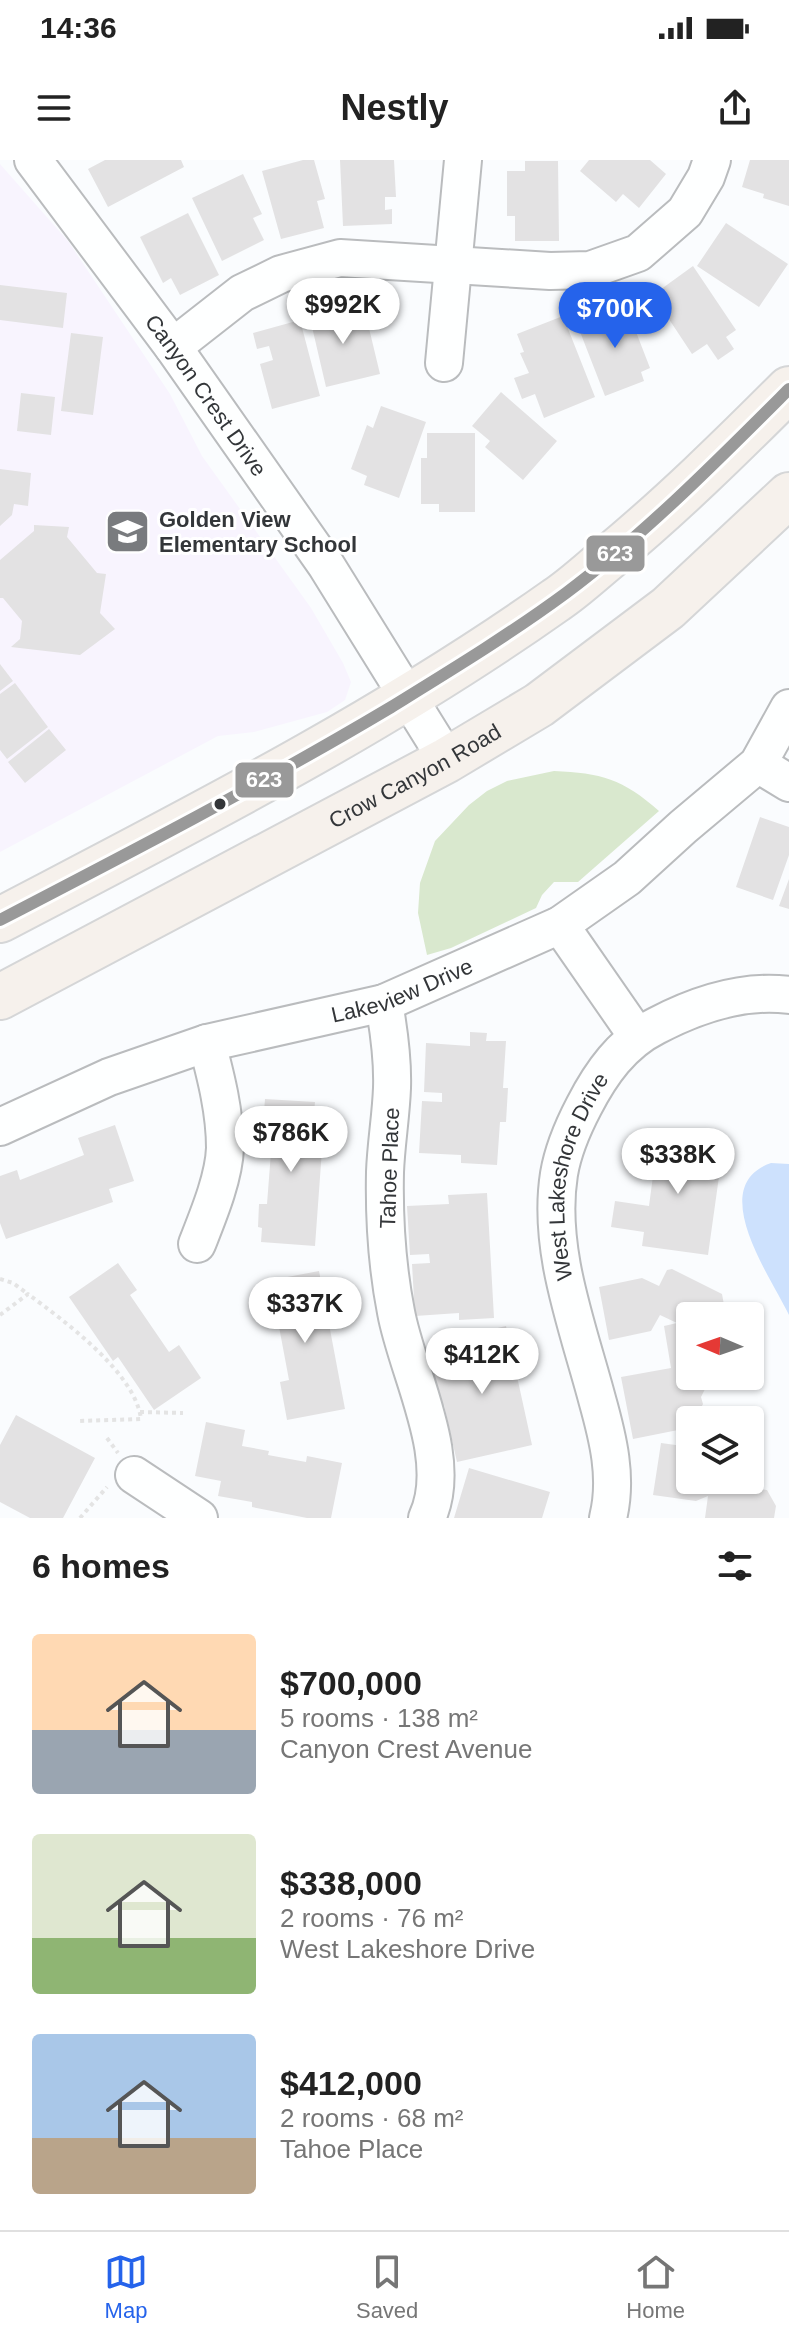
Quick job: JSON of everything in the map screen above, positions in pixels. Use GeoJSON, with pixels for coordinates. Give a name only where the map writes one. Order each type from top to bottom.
{"type":"FeatureCollection","features":[{"type":"Feature","properties":{"kind":"main road"},"geometry":{"type":"LineString","coordinates":[[0,920],[165,834],[408,698],[558,599],[654,520],[789,389]]}},
{"type":"Feature","properties":{"kind":"main road","name":"Crow Canyon Road"},"geometry":{"type":"LineString","coordinates":[[0,997],[447,760],[539,705],[668,608],[789,495]]}},
{"type":"Feature","properties":{"kind":"street","name":"Canyon Crest Drive"},"geometry":{"type":"LineString","coordinates":[[33,160],[173,347],[326,565],[447,760]]}},
{"type":"Feature","properties":{"kind":"street"},"geometry":{"type":"LineString","coordinates":[[444,363],[463,160]]}},
{"type":"Feature","properties":{"kind":"street"},"geometry":{"type":"LineString","coordinates":[[173,347],[242,293],[281,274],[340,258],[550,271],[590,270],[638,253],[685,212],[706,177],[712,160]]}},
{"type":"Feature","properties":{"kind":"street"},"geometry":{"type":"LineString","coordinates":[[789,708],[758,764],[789,783]]}},
{"type":"Feature","properties":{"kind":"street","name":"Lakeview Drive"},"geometry":{"type":"LineString","coordinates":[[0,1127],[109,1077],[207,1043],[384,1003],[560,925],[627,878],[758,764]]}},
{"type":"Feature","properties":{"kind":"street"},"geometry":{"type":"LineString","coordinates":[[560,925],[637,1036]]}},
{"type":"Feature","properties":{"kind":"street","name":"West Lakeshore Drive"},"geometry":{"type":"LineString","coordinates":[[608,1518],[613,1498],[609,1444],[565,1281],[557,1229],[559,1174],[572,1130],[591,1092],[613,1059],[637,1036],[713,1001],[772,993],[789,995]]}},
{"type":"Feature","properties":{"kind":"street","name":"Tahoe Place"},"geometry":{"type":"LineString","coordinates":[[384,1003],[391,1039],[392,1088],[385,1173],[387,1249],[397,1321],[435,1457],[436,1487],[427,1518]]}},
{"type":"Feature","properties":{"kind":"street"},"geometry":{"type":"LineString","coordinates":[[197,1244],[213,1204],[225,1150],[220,1096],[207,1043]]}},
{"type":"Feature","properties":{"kind":"street"},"geometry":{"type":"LineString","coordinates":[[134,1475],[199,1518]]}},
{"type":"Feature","properties":{"kind":"path"},"geometry":{"type":"LineString","coordinates":[[0,1279],[13,1283],[80,1333],[129,1388],[141,1419],[77,1421]]}},
{"type":"Feature","properties":{"kind":"path"},"geometry":{"type":"LineString","coordinates":[[0,1315],[28,1294]]}},
{"type":"Feature","properties":{"kind":"path"},"geometry":{"type":"LineString","coordinates":[[140,1412],[183,1413]]}},
{"type":"Feature","properties":{"kind":"path"},"geometry":{"type":"LineString","coordinates":[[80,1518],[113,1480],[134,1475]]}},
{"type":"Feature","properties":{"kind":"shaded area","name":"Golden View Elementary School"},"geometry":{"type":"Polygon","coordinates":[[[0,164],[68,241],[170,394],[202,456],[311,608],[351,682],[345,700],[327,712],[254,732],[218,736],[0,852],[0,164]]]}},
{"type":"Feature","properties":{"kind":"green space"},"geometry":{"type":"Polygon","coordinates":[[[554,771],[611,780],[659,811],[578,882],[554,882],[542,895],[536,908],[451,948],[427,955],[418,913],[420,883],[435,841],[487,791],[507,781],[554,771]]]}},
{"type":"Feature","properties":{"kind":"water"},"geometry":{"type":"Polygon","coordinates":[[[771,1163],[789,1164],[789,1315],[758,1256],[743,1211],[743,1191],[752,1175],[771,1163]]]}},
{"type":"Feature","properties":{"kind":"building"},"geometry":{"type":"Polygon","coordinates":[[[105,160],[181,160],[184,167],[108,207],[88,169],[105,160]]]}},
{"type":"Feature","properties":{"kind":"building"},"geometry":{"type":"Polygon","coordinates":[[[314,160],[325,199],[317,201],[324,228],[281,239],[262,171],[314,160]]]}},
{"type":"Feature","properties":{"kind":"building"},"geometry":{"type":"Polygon","coordinates":[[[340,160],[394,160],[396,197],[385,197],[385,210],[392,209],[392,224],[343,226],[340,160]]]}},
{"type":"Feature","properties":{"kind":"building"},"geometry":{"type":"Polygon","coordinates":[[[589,160],[650,160],[666,174],[639,208],[623,194],[616,202],[580,171],[589,160]]]}},
{"type":"Feature","properties":{"kind":"building"},"geometry":{"type":"Polygon","coordinates":[[[750,160],[789,160],[789,206],[742,187],[750,160]]]}},
{"type":"Feature","properties":{"kind":"building"},"geometry":{"type":"Polygon","coordinates":[[[525,161],[558,161],[559,241],[515,241],[515,216],[507,216],[507,171],[525,171],[525,161]]]}},
{"type":"Feature","properties":{"kind":"building"},"geometry":{"type":"Polygon","coordinates":[[[243,174],[262,214],[253,218],[264,240],[222,261],[192,198],[243,174]]]}},
{"type":"Feature","properties":{"kind":"building"},"geometry":{"type":"Polygon","coordinates":[[[188,213],[219,275],[180,295],[171,278],[163,283],[140,237],[188,213]]]}},
{"type":"Feature","properties":{"kind":"building"},"geometry":{"type":"Polygon","coordinates":[[[726,223],[788,264],[759,307],[697,266],[726,223]]]}},
{"type":"Feature","properties":{"kind":"building"},"geometry":{"type":"Polygon","coordinates":[[[693,266],[736,330],[726,337],[734,349],[718,360],[707,344],[692,354],[653,295],[693,266]]]}},
{"type":"Feature","properties":{"kind":"building"},"geometry":{"type":"Polygon","coordinates":[[[0,285],[67,293],[63,328],[0,320],[0,285]]]}},
{"type":"Feature","properties":{"kind":"building"},"geometry":{"type":"Polygon","coordinates":[[[352,303],[357,327],[368,324],[380,374],[326,387],[309,314],[352,303]]]}},
{"type":"Feature","properties":{"kind":"building"},"geometry":{"type":"Polygon","coordinates":[[[626,306],[650,368],[641,372],[644,381],[605,396],[577,324],[626,306]]]}},
{"type":"Feature","properties":{"kind":"building"},"geometry":{"type":"Polygon","coordinates":[[[563,316],[595,397],[544,418],[535,394],[522,399],[514,378],[529,373],[520,353],[524,352],[517,334],[563,316]]]}},
{"type":"Feature","properties":{"kind":"building"},"geometry":{"type":"Polygon","coordinates":[[[300,320],[320,396],[272,409],[260,364],[273,360],[269,346],[257,349],[253,333],[300,320]]]}},
{"type":"Feature","properties":{"kind":"building"},"geometry":{"type":"Polygon","coordinates":[[[71,333],[103,337],[93,415],[61,411],[71,333]]]}},
{"type":"Feature","properties":{"kind":"building"},"geometry":{"type":"Polygon","coordinates":[[[501,392],[557,441],[523,480],[485,447],[490,441],[472,426],[501,392]]]}},
{"type":"Feature","properties":{"kind":"building"},"geometry":{"type":"Polygon","coordinates":[[[21,393],[55,397],[51,435],[17,431],[21,393]]]}},
{"type":"Feature","properties":{"kind":"building"},"geometry":{"type":"Polygon","coordinates":[[[381,406],[426,422],[399,498],[364,485],[367,476],[351,469],[367,425],[373,428],[381,406]]]}},
{"type":"Feature","properties":{"kind":"building"},"geometry":{"type":"Polygon","coordinates":[[[427,433],[475,433],[475,512],[439,512],[439,504],[421,504],[421,458],[427,458],[427,433]]]}},
{"type":"Feature","properties":{"kind":"building"},"geometry":{"type":"Polygon","coordinates":[[[0,469],[31,473],[28,506],[14,504],[12,515],[0,526],[0,469]]]}},
{"type":"Feature","properties":{"kind":"building"},"geometry":{"type":"Polygon","coordinates":[[[34,525],[69,527],[67,537],[97,573],[106,574],[100,613],[115,629],[80,655],[11,647],[20,639],[22,621],[0,598],[0,560],[34,531],[34,525]]]}},
{"type":"Feature","properties":{"kind":"building"},"geometry":{"type":"Polygon","coordinates":[[[0,664],[13,681],[0,691],[0,664]]]}},
{"type":"Feature","properties":{"kind":"building"},"geometry":{"type":"Polygon","coordinates":[[[15,683],[48,727],[7,759],[0,750],[0,694],[15,683]]]}},
{"type":"Feature","properties":{"kind":"building"},"geometry":{"type":"Polygon","coordinates":[[[49,729],[66,750],[25,783],[8,762],[49,729]]]}},
{"type":"Feature","properties":{"kind":"building"},"geometry":{"type":"Polygon","coordinates":[[[760,817],[789,827],[789,855],[773,900],[736,887],[760,817]]]}},
{"type":"Feature","properties":{"kind":"building"},"geometry":{"type":"Polygon","coordinates":[[[789,879],[789,909],[779,906],[789,879]]]}},
{"type":"Feature","properties":{"kind":"building"},"geometry":{"type":"Polygon","coordinates":[[[470,1032],[487,1033],[486,1041],[506,1041],[503,1088],[508,1088],[506,1122],[500,1122],[497,1165],[461,1163],[461,1155],[419,1153],[422,1101],[442,1102],[442,1093],[424,1092],[426,1043],[470,1046],[470,1032]]]}},
{"type":"Feature","properties":{"kind":"building"},"geometry":{"type":"Polygon","coordinates":[[[265,1099],[315,1102],[312,1135],[323,1136],[315,1246],[261,1242],[259,1204],[267,1204],[272,1139],[262,1138],[265,1099]]]}},
{"type":"Feature","properties":{"kind":"building"},"geometry":{"type":"Polygon","coordinates":[[[115,1125],[134,1181],[109,1189],[113,1202],[6,1239],[0,1223],[0,1176],[17,1170],[20,1180],[84,1155],[78,1138],[115,1125]]]}},
{"type":"Feature","properties":{"kind":"building"},"geometry":{"type":"Polygon","coordinates":[[[659,1131],[724,1141],[708,1255],[642,1246],[644,1232],[611,1227],[615,1201],[649,1206],[659,1131]]]}},
{"type":"Feature","properties":{"kind":"building"},"geometry":{"type":"Polygon","coordinates":[[[487,1193],[494,1318],[459,1320],[459,1313],[415,1316],[412,1264],[430,1263],[429,1254],[410,1255],[407,1206],[449,1204],[448,1195],[487,1193]]]}},
{"type":"Feature","properties":{"kind":"building"},"geometry":{"type":"Polygon","coordinates":[[[118,1263],[137,1290],[130,1295],[169,1352],[179,1345],[201,1378],[154,1410],[118,1357],[113,1361],[69,1297],[118,1263]]]}},
{"type":"Feature","properties":{"kind":"building"},"geometry":{"type":"Polygon","coordinates":[[[672,1269],[722,1294],[723,1302],[676,1302],[676,1323],[660,1315],[651,1331],[609,1340],[599,1287],[642,1278],[659,1286],[667,1270],[672,1269]]]}},
{"type":"Feature","properties":{"kind":"building"},"geometry":{"type":"Polygon","coordinates":[[[319,1271],[345,1409],[287,1420],[280,1382],[289,1380],[277,1316],[268,1318],[261,1282],[319,1271]]]}},
{"type":"Feature","properties":{"kind":"building"},"geometry":{"type":"Polygon","coordinates":[[[676,1323],[676,1390],[704,1390],[701,1397],[703,1404],[676,1406],[676,1430],[633,1439],[621,1377],[671,1368],[664,1326],[676,1323]]]}},
{"type":"Feature","properties":{"kind":"building"},"geometry":{"type":"Polygon","coordinates":[[[506,1326],[532,1445],[457,1462],[429,1352],[470,1343],[468,1335],[506,1326]]]}},
{"type":"Feature","properties":{"kind":"building"},"geometry":{"type":"Polygon","coordinates":[[[16,1415],[95,1458],[63,1518],[30,1518],[0,1502],[0,1445],[16,1415]]]}},
{"type":"Feature","properties":{"kind":"building"},"geometry":{"type":"Polygon","coordinates":[[[206,1422],[245,1430],[242,1446],[269,1451],[268,1455],[306,1462],[307,1456],[342,1463],[331,1518],[307,1518],[252,1507],[252,1502],[218,1496],[221,1481],[195,1476],[206,1422]]]}},
{"type":"Feature","properties":{"kind":"building"},"geometry":{"type":"Polygon","coordinates":[[[661,1443],[676,1445],[676,1494],[764,1494],[764,1490],[776,1506],[774,1518],[705,1518],[708,1496],[696,1501],[653,1495],[661,1443]]]}},
{"type":"Feature","properties":{"kind":"building"},"geometry":{"type":"Polygon","coordinates":[[[469,1468],[550,1492],[542,1518],[454,1518],[469,1468]]]}},
{"type":"Feature","properties":{"kind":"transit line","name":"623"},"geometry":{"type":"LineString","coordinates":[[0,920],[293,764],[388,709],[523,624],[596,570],[653,521],[789,389]]}},
{"type":"Feature","properties":{"kind":"place","name":"Golden View Elementary School"},"geometry":{"type":"Point","coordinates":[128,532]}}]}
